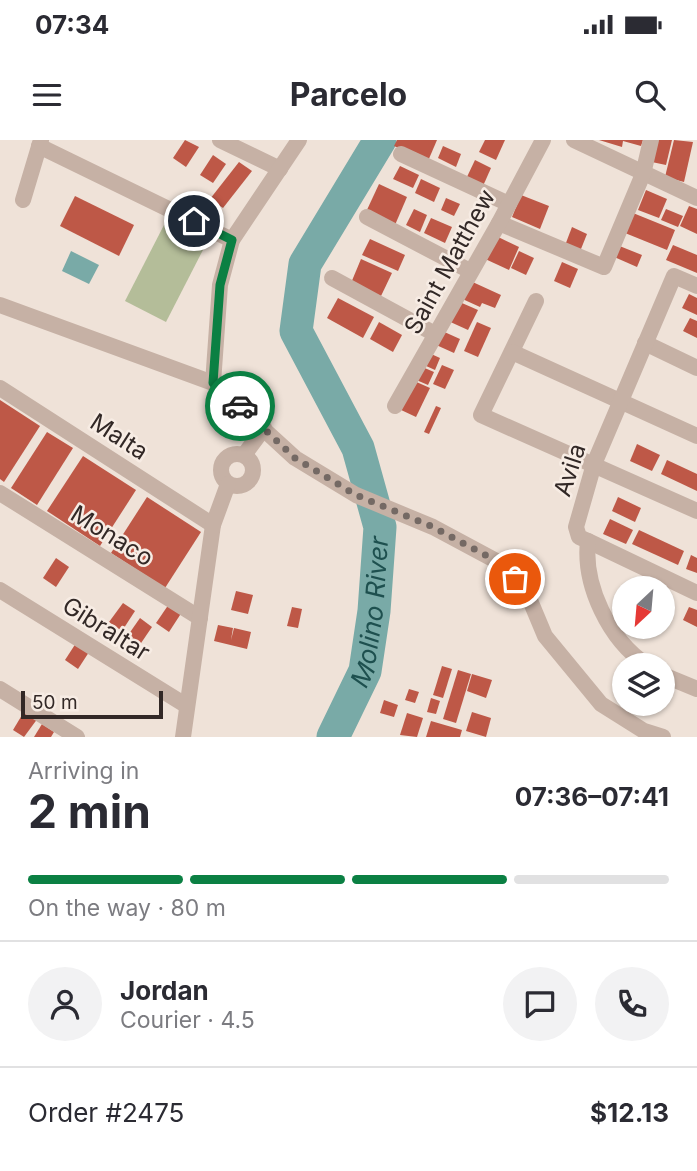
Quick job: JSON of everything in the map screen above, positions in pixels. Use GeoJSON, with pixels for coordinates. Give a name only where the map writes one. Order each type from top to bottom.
{"type":"FeatureCollection","features":[{"type":"Feature","properties":{"kind":"street"},"geometry":{"type":"LineString","coordinates":[[220,140],[280,169]]}},
{"type":"Feature","properties":{"kind":"street"},"geometry":{"type":"LineString","coordinates":[[213,383],[220,285],[232,240],[299,140]]}},
{"type":"Feature","properties":{"kind":"street","name":"Saint Matthew"},"geometry":{"type":"LineString","coordinates":[[396,406],[543,140]]}},
{"type":"Feature","properties":{"kind":"street"},"geometry":{"type":"LineString","coordinates":[[499,223],[604,267],[643,174],[651,140]]}},
{"type":"Feature","properties":{"kind":"street"},"geometry":{"type":"LineString","coordinates":[[580,142],[697,198]]}},
{"type":"Feature","properties":{"kind":"street"},"geometry":{"type":"LineString","coordinates":[[23,200],[40,143],[232,240]]}},
{"type":"Feature","properties":{"kind":"street"},"geometry":{"type":"LineString","coordinates":[[401,154],[509,204]]}},
{"type":"Feature","properties":{"kind":"street"},"geometry":{"type":"LineString","coordinates":[[367,217],[470,271]]}},
{"type":"Feature","properties":{"kind":"street","name":"Avila"},"geometry":{"type":"LineString","coordinates":[[634,653],[621,641],[588,581],[585,562],[588,541],[579,537],[576,527],[594,464],[674,276],[697,286]]}},
{"type":"Feature","properties":{"kind":"street"},"geometry":{"type":"LineString","coordinates":[[332,278],[435,334]]}},
{"type":"Feature","properties":{"kind":"street"},"geometry":{"type":"LineString","coordinates":[[536,301],[481,415],[697,512]]}},
{"type":"Feature","properties":{"kind":"street"},"geometry":{"type":"LineString","coordinates":[[0,305],[213,383],[295,458],[356,495],[433,527],[502,564],[527,593],[545,636],[601,704],[644,731],[663,737]]}},
{"type":"Feature","properties":{"kind":"street"},"geometry":{"type":"LineString","coordinates":[[645,343],[697,368]]}},
{"type":"Feature","properties":{"kind":"street"},"geometry":{"type":"LineString","coordinates":[[512,352],[697,436]]}},
{"type":"Feature","properties":{"kind":"street","name":"Malta"},"geometry":{"type":"LineString","coordinates":[[0,388],[213,525]]}},
{"type":"Feature","properties":{"kind":"street"},"geometry":{"type":"LineString","coordinates":[[244,455],[264,428]]}},
{"type":"Feature","properties":{"kind":"street"},"geometry":{"type":"LineString","coordinates":[[234,453],[244,455],[252,462],[252,478],[239,486],[228,484],[221,475],[222,464],[234,453]]}},
{"type":"Feature","properties":{"kind":"street"},"geometry":{"type":"LineString","coordinates":[[183,737],[213,525],[228,484]]}},
{"type":"Feature","properties":{"kind":"street","name":"Monaco"},"geometry":{"type":"LineString","coordinates":[[0,493],[200,618]]}},
{"type":"Feature","properties":{"kind":"street"},"geometry":{"type":"LineString","coordinates":[[588,541],[697,593]]}},
{"type":"Feature","properties":{"kind":"street","name":"Gibraltar"},"geometry":{"type":"LineString","coordinates":[[0,590],[187,706]]}},
{"type":"Feature","properties":{"kind":"street"},"geometry":{"type":"LineString","coordinates":[[675,680],[697,689]]}},
{"type":"Feature","properties":{"kind":"street"},"geometry":{"type":"LineString","coordinates":[[0,689],[76,737]]}},
{"type":"Feature","properties":{"kind":"green space"},"geometry":{"type":"Polygon","coordinates":[[[164,225],[205,246],[166,322],[125,301],[164,225]]]}},
{"type":"Feature","properties":{"kind":"water"},"geometry":{"type":"Polygon","coordinates":[[[71,251],[99,265],[89,284],[62,271],[71,251]]]}},
{"type":"Feature","properties":{"kind":"building"},"geometry":{"type":"Polygon","coordinates":[[[185,140],[199,147],[186,167],[173,158],[185,140]]]}},
{"type":"Feature","properties":{"kind":"building"},"geometry":{"type":"Polygon","coordinates":[[[397,140],[437,140],[428,161],[394,146],[397,140]]]}},
{"type":"Feature","properties":{"kind":"building"},"geometry":{"type":"Polygon","coordinates":[[[485,140],[505,140],[496,160],[479,152],[485,140]]]}},
{"type":"Feature","properties":{"kind":"building"},"geometry":{"type":"Polygon","coordinates":[[[599,140],[643,140],[641,146],[623,141],[622,147],[599,140]]]}},
{"type":"Feature","properties":{"kind":"building"},"geometry":{"type":"Polygon","coordinates":[[[652,140],[672,140],[666,165],[647,161],[652,140]]]}},
{"type":"Feature","properties":{"kind":"building"},"geometry":{"type":"Polygon","coordinates":[[[674,140],[693,142],[684,182],[665,177],[674,140]]]}},
{"type":"Feature","properties":{"kind":"building"},"geometry":{"type":"Polygon","coordinates":[[[443,146],[461,154],[456,167],[438,158],[443,146]]]}},
{"type":"Feature","properties":{"kind":"building"},"geometry":{"type":"Polygon","coordinates":[[[213,155],[226,164],[213,183],[200,175],[213,155]]]}},
{"type":"Feature","properties":{"kind":"building"},"geometry":{"type":"Polygon","coordinates":[[[475,160],[491,168],[483,186],[466,179],[475,160]]]}},
{"type":"Feature","properties":{"kind":"building"},"geometry":{"type":"Polygon","coordinates":[[[239,162],[252,171],[223,208],[210,199],[239,162]]]}},
{"type":"Feature","properties":{"kind":"building"},"geometry":{"type":"Polygon","coordinates":[[[400,166],[419,175],[413,188],[393,179],[400,166]]]}},
{"type":"Feature","properties":{"kind":"building"},"geometry":{"type":"Polygon","coordinates":[[[421,179],[440,188],[434,202],[415,193],[421,179]]]}},
{"type":"Feature","properties":{"kind":"building"},"geometry":{"type":"Polygon","coordinates":[[[379,184],[407,197],[395,225],[366,212],[379,184]]]}},
{"type":"Feature","properties":{"kind":"building"},"geometry":{"type":"Polygon","coordinates":[[[646,190],[667,199],[659,218],[638,210],[646,190]]]}},
{"type":"Feature","properties":{"kind":"building"},"geometry":{"type":"Polygon","coordinates":[[[521,195],[549,206],[540,229],[512,217],[521,195]]]}},
{"type":"Feature","properties":{"kind":"building"},"geometry":{"type":"Polygon","coordinates":[[[75,196],[134,225],[119,256],[60,226],[75,196]]]}},
{"type":"Feature","properties":{"kind":"building"},"geometry":{"type":"Polygon","coordinates":[[[446,198],[460,204],[454,216],[441,210],[446,198]]]}},
{"type":"Feature","properties":{"kind":"building"},"geometry":{"type":"Polygon","coordinates":[[[689,206],[697,209],[697,234],[680,226],[689,206]]]}},
{"type":"Feature","properties":{"kind":"building"},"geometry":{"type":"Polygon","coordinates":[[[414,209],[427,215],[420,232],[406,225],[414,209]]]}},
{"type":"Feature","properties":{"kind":"building"},"geometry":{"type":"Polygon","coordinates":[[[666,209],[683,216],[678,227],[661,220],[666,209]]]}},
{"type":"Feature","properties":{"kind":"building"},"geometry":{"type":"Polygon","coordinates":[[[633,213],[675,230],[667,250],[625,233],[633,213]]]}},
{"type":"Feature","properties":{"kind":"building"},"geometry":{"type":"Polygon","coordinates":[[[431,218],[452,227],[445,243],[424,233],[431,218]]]}},
{"type":"Feature","properties":{"kind":"building"},"geometry":{"type":"Polygon","coordinates":[[[572,227],[587,234],[579,254],[564,248],[572,227]]]}},
{"type":"Feature","properties":{"kind":"building"},"geometry":{"type":"Polygon","coordinates":[[[494,235],[519,247],[509,270],[483,258],[494,235]]]}},
{"type":"Feature","properties":{"kind":"building"},"geometry":{"type":"Polygon","coordinates":[[[370,239],[405,255],[398,271],[362,255],[370,239]]]}},
{"type":"Feature","properties":{"kind":"building"},"geometry":{"type":"Polygon","coordinates":[[[617,245],[642,255],[637,267],[612,256],[617,245]]]}},
{"type":"Feature","properties":{"kind":"building"},"geometry":{"type":"Polygon","coordinates":[[[673,245],[697,255],[697,273],[666,260],[673,245]]]}},
{"type":"Feature","properties":{"kind":"building"},"geometry":{"type":"Polygon","coordinates":[[[519,251],[534,258],[526,275],[511,268],[519,251]]]}},
{"type":"Feature","properties":{"kind":"building"},"geometry":{"type":"Polygon","coordinates":[[[361,259],[392,273],[381,296],[351,283],[361,259]]]}},
{"type":"Feature","properties":{"kind":"building"},"geometry":{"type":"Polygon","coordinates":[[[562,262],[578,269],[570,288],[554,281],[562,262]]]}},
{"type":"Feature","properties":{"kind":"building"},"geometry":{"type":"Polygon","coordinates":[[[466,279],[501,295],[495,308],[482,303],[480,307],[458,297],[466,279]]]}},
{"type":"Feature","properties":{"kind":"building"},"geometry":{"type":"Polygon","coordinates":[[[689,294],[697,298],[697,315],[682,308],[689,294]]]}},
{"type":"Feature","properties":{"kind":"building"},"geometry":{"type":"Polygon","coordinates":[[[338,298],[374,317],[363,338],[327,318],[338,298]]]}},
{"type":"Feature","properties":{"kind":"building"},"geometry":{"type":"Polygon","coordinates":[[[455,300],[478,310],[468,330],[446,320],[455,300]]]}},
{"type":"Feature","properties":{"kind":"building"},"geometry":{"type":"Polygon","coordinates":[[[690,318],[697,321],[697,338],[683,331],[690,318]]]}},
{"type":"Feature","properties":{"kind":"building"},"geometry":{"type":"Polygon","coordinates":[[[379,322],[402,335],[393,352],[370,339],[379,322]]]}},
{"type":"Feature","properties":{"kind":"building"},"geometry":{"type":"Polygon","coordinates":[[[477,322],[491,328],[478,357],[464,351],[477,322]]]}},
{"type":"Feature","properties":{"kind":"building"},"geometry":{"type":"Polygon","coordinates":[[[440,330],[460,339],[454,353],[434,344],[440,330]]]}},
{"type":"Feature","properties":{"kind":"building"},"geometry":{"type":"Polygon","coordinates":[[[429,353],[440,358],[435,370],[424,365],[429,353]]]}},
{"type":"Feature","properties":{"kind":"building"},"geometry":{"type":"Polygon","coordinates":[[[442,365],[454,370],[445,389],[433,384],[442,365]]]}},
{"type":"Feature","properties":{"kind":"building"},"geometry":{"type":"Polygon","coordinates":[[[420,366],[434,372],[428,385],[414,379],[420,366]]]}},
{"type":"Feature","properties":{"kind":"building"},"geometry":{"type":"Polygon","coordinates":[[[412,380],[430,388],[416,417],[399,409],[412,380]]]}},
{"type":"Feature","properties":{"kind":"building"},"geometry":{"type":"Polygon","coordinates":[[[0,400],[40,426],[4,482],[0,479],[0,400]]]}},
{"type":"Feature","properties":{"kind":"building"},"geometry":{"type":"Polygon","coordinates":[[[436,406],[441,408],[429,434],[424,432],[436,406]]]}},
{"type":"Feature","properties":{"kind":"building"},"geometry":{"type":"Polygon","coordinates":[[[47,432],[73,448],[37,505],[11,488],[47,432]]]}},
{"type":"Feature","properties":{"kind":"building"},"geometry":{"type":"Polygon","coordinates":[[[637,444],[660,455],[652,471],[630,461],[637,444]]]}},
{"type":"Feature","properties":{"kind":"building"},"geometry":{"type":"Polygon","coordinates":[[[83,456],[136,490],[100,546],[47,511],[83,456]]]}},
{"type":"Feature","properties":{"kind":"building"},"geometry":{"type":"Polygon","coordinates":[[[667,460],[697,474],[697,491],[661,474],[667,460]]]}},
{"type":"Feature","properties":{"kind":"building"},"geometry":{"type":"Polygon","coordinates":[[[147,497],[201,532],[165,588],[111,553],[147,497]]]}},
{"type":"Feature","properties":{"kind":"building"},"geometry":{"type":"Polygon","coordinates":[[[618,497],[641,508],[635,522],[612,511],[618,497]]]}},
{"type":"Feature","properties":{"kind":"building"},"geometry":{"type":"Polygon","coordinates":[[[610,519],[633,530],[626,544],[603,534],[610,519]]]}},
{"type":"Feature","properties":{"kind":"building"},"geometry":{"type":"Polygon","coordinates":[[[639,530],[684,551],[678,565],[632,544],[639,530]]]}},
{"type":"Feature","properties":{"kind":"building"},"geometry":{"type":"Polygon","coordinates":[[[691,555],[697,558],[697,573],[686,569],[691,555]]]}},
{"type":"Feature","properties":{"kind":"building"},"geometry":{"type":"Polygon","coordinates":[[[56,558],[69,567],[56,587],[43,578],[56,558]]]}},
{"type":"Feature","properties":{"kind":"building"},"geometry":{"type":"Polygon","coordinates":[[[236,591],[253,595],[248,614],[231,610],[236,591]]]}},
{"type":"Feature","properties":{"kind":"building"},"geometry":{"type":"Polygon","coordinates":[[[123,603],[135,611],[122,631],[109,622],[123,603]]]}},
{"type":"Feature","properties":{"kind":"building"},"geometry":{"type":"Polygon","coordinates":[[[169,604],[182,612],[169,632],[156,623],[169,604]]]}},
{"type":"Feature","properties":{"kind":"building"},"geometry":{"type":"Polygon","coordinates":[[[292,607],[302,609],[298,628],[287,626],[292,607]]]}},
{"type":"Feature","properties":{"kind":"building"},"geometry":{"type":"Polygon","coordinates":[[[689,607],[697,610],[697,627],[683,620],[689,607]]]}},
{"type":"Feature","properties":{"kind":"building"},"geometry":{"type":"Polygon","coordinates":[[[140,618],[152,627],[139,646],[126,638],[140,618]]]}},
{"type":"Feature","properties":{"kind":"building"},"geometry":{"type":"Polygon","coordinates":[[[218,625],[233,628],[231,640],[234,628],[251,632],[247,649],[214,641],[218,625]]]}},
{"type":"Feature","properties":{"kind":"building"},"geometry":{"type":"Polygon","coordinates":[[[78,640],[91,649],[78,669],[65,660],[78,640]]]}},
{"type":"Feature","properties":{"kind":"building"},"geometry":{"type":"Polygon","coordinates":[[[442,666],[452,669],[443,698],[433,695],[442,666]]]}},
{"type":"Feature","properties":{"kind":"building"},"geometry":{"type":"Polygon","coordinates":[[[458,670],[471,674],[456,723],[443,719],[458,670]]]}},
{"type":"Feature","properties":{"kind":"building"},"geometry":{"type":"Polygon","coordinates":[[[472,674],[492,680],[486,698],[467,691],[472,674]]]}},
{"type":"Feature","properties":{"kind":"building"},"geometry":{"type":"Polygon","coordinates":[[[409,689],[419,692],[415,703],[405,700],[409,689]]]}},
{"type":"Feature","properties":{"kind":"building"},"geometry":{"type":"Polygon","coordinates":[[[431,698],[440,701],[436,714],[427,712],[431,698]]]}},
{"type":"Feature","properties":{"kind":"building"},"geometry":{"type":"Polygon","coordinates":[[[384,700],[398,705],[394,717],[380,713],[384,700]]]}},
{"type":"Feature","properties":{"kind":"building"},"geometry":{"type":"Polygon","coordinates":[[[25,710],[38,718],[24,737],[13,730],[25,710]]]}},
{"type":"Feature","properties":{"kind":"building"},"geometry":{"type":"Polygon","coordinates":[[[472,712],[491,718],[486,737],[466,731],[472,712]]]}},
{"type":"Feature","properties":{"kind":"building"},"geometry":{"type":"Polygon","coordinates":[[[407,713],[423,718],[417,737],[400,735],[407,713]]]}},
{"type":"Feature","properties":{"kind":"building"},"geometry":{"type":"Polygon","coordinates":[[[431,721],[462,730],[460,737],[426,737],[431,721]]]}},
{"type":"Feature","properties":{"kind":"building"},"geometry":{"type":"Polygon","coordinates":[[[42,724],[54,732],[51,737],[34,737],[42,724]]]}},
{"type":"Feature","properties":{"kind":"waterway","name":"Molino River"},"geometry":{"type":"LineString","coordinates":[[333,737],[365,671],[374,611],[380,527],[358,448],[296,331],[305,264],[380,140]]}},
{"type":"Feature","properties":{"kind":"way so far"},"geometry":{"type":"LineString","coordinates":[[240,406],[295,458],[356,495],[433,527],[502,564],[515,579]]}},
{"type":"Feature","properties":{"kind":"route"},"geometry":{"type":"LineString","coordinates":[[194,221],[232,240],[220,285],[213,383],[240,406]]}}]}
